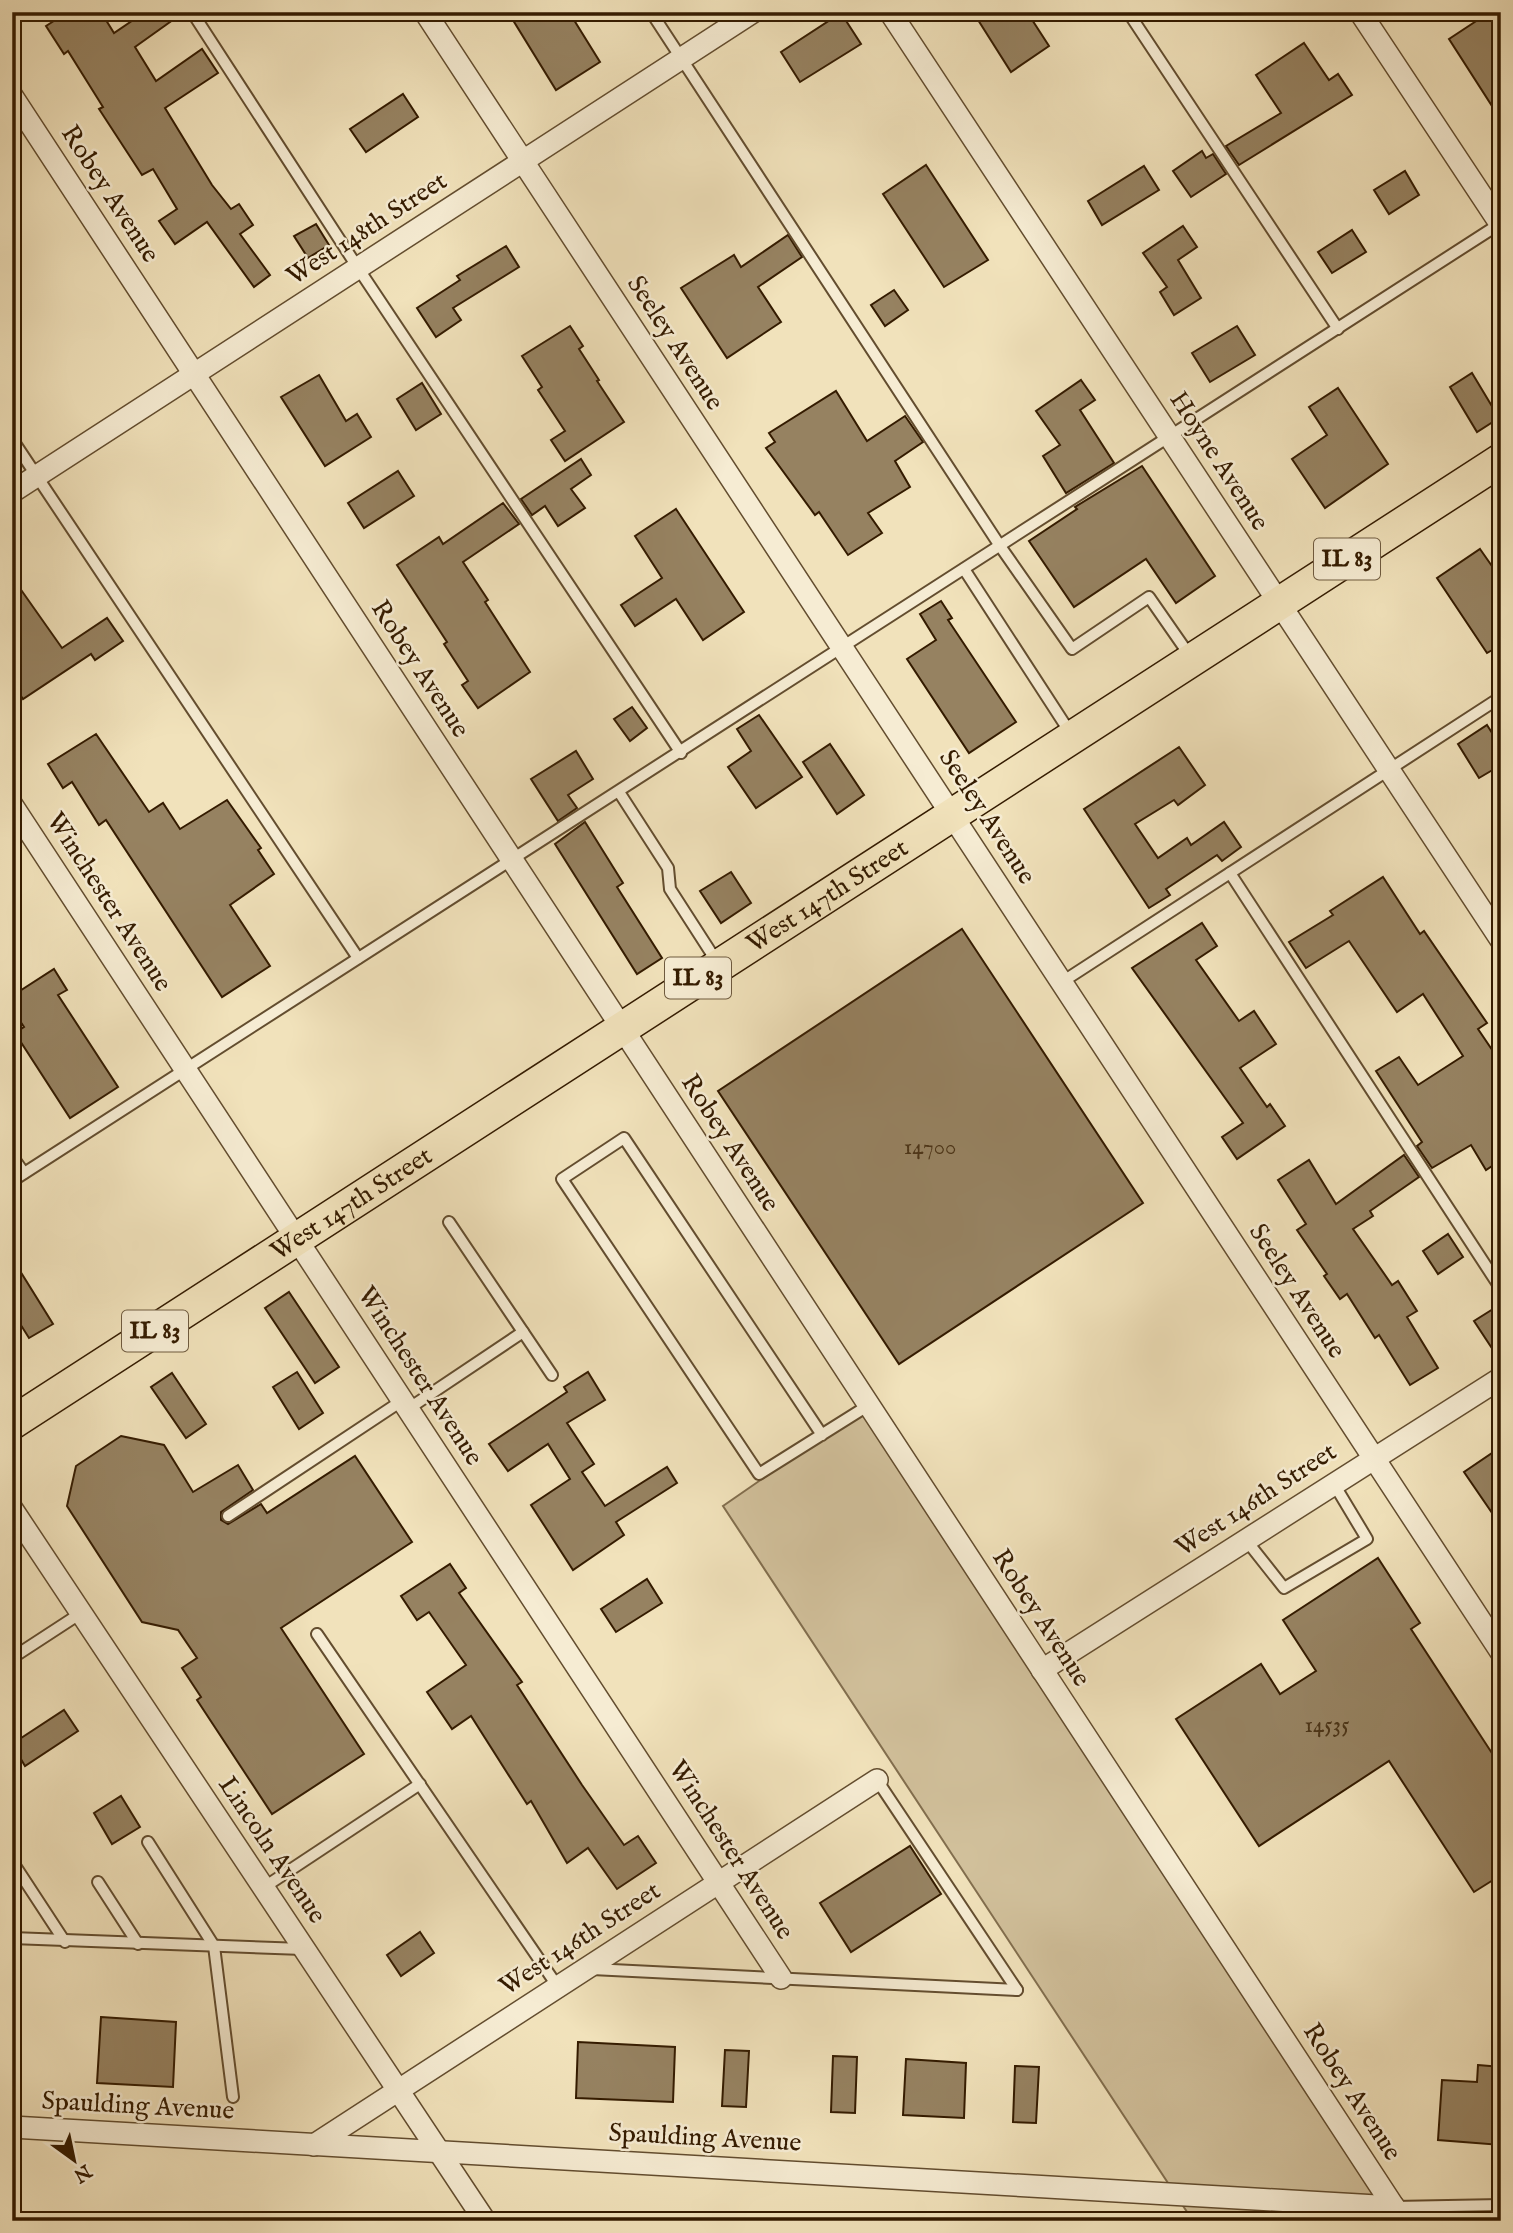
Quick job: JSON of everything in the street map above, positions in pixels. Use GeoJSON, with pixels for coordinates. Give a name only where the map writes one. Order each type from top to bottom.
{"type":"FeatureCollection","features":[{"type":"Feature","properties":{"kind":"main road","name":"West 147th Street"},"geometry":{"type":"LineString","coordinates":[[12,1423],[1072,736],[1279,603],[1498,468]]}},
{"type":"Feature","properties":{"kind":"street","name":"Seeley Avenue"},"geometry":{"type":"LineString","coordinates":[[425,12],[1501,1652]]}},
{"type":"Feature","properties":{"kind":"street","name":"West 148th Street"},"geometry":{"type":"LineString","coordinates":[[12,492],[753,12]]}},
{"type":"Feature","properties":{"kind":"street","name":"Hoyne Avenue"},"geometry":{"type":"LineString","coordinates":[[890,12],[1501,940]]}},
{"type":"Feature","properties":{"kind":"street"},"geometry":{"type":"LineString","coordinates":[[1360,12],[1501,224]]}},
{"type":"Feature","properties":{"kind":"street","name":"Robey Avenue"},"geometry":{"type":"LineString","coordinates":[[12,96],[1398,2214]]}},
{"type":"Feature","properties":{"kind":"street","name":"Winchester Avenue"},"geometry":{"type":"LineString","coordinates":[[12,805],[781,1978]]}},
{"type":"Feature","properties":{"kind":"street","name":"West 146th Street"},"geometry":{"type":"LineString","coordinates":[[1042,1670],[1501,1378]]}},
{"type":"Feature","properties":{"kind":"street","name":"Lincoln Avenue"},"geometry":{"type":"LineString","coordinates":[[12,1509],[485,2221]]}},
{"type":"Feature","properties":{"kind":"street","name":"West 146th Street"},"geometry":{"type":"LineString","coordinates":[[314,2145],[877,1780]]}},
{"type":"Feature","properties":{"kind":"street","name":"Spaulding Avenue"},"geometry":{"type":"LineString","coordinates":[[12,2127],[437,2150],[1398,2214]]}},
{"type":"Feature","properties":{"kind":"lane"},"geometry":{"type":"LineString","coordinates":[[192,12],[358,268],[681,753]]}},
{"type":"Feature","properties":{"kind":"lane"},"geometry":{"type":"LineString","coordinates":[[650,12],[1000,546],[1072,649],[1149,597],[1192,659]]}},
{"type":"Feature","properties":{"kind":"lane"},"geometry":{"type":"LineString","coordinates":[[1128,12],[1338,328]]}},
{"type":"Feature","properties":{"kind":"lane"},"geometry":{"type":"LineString","coordinates":[[12,1181],[1501,224]]}},
{"type":"Feature","properties":{"kind":"lane"},"geometry":{"type":"LineString","coordinates":[[12,439],[358,958]]}},
{"type":"Feature","properties":{"kind":"lane"},"geometry":{"type":"LineString","coordinates":[[964,569],[1072,736]]}},
{"type":"Feature","properties":{"kind":"lane"},"geometry":{"type":"LineString","coordinates":[[1062,982],[1501,697]]}},
{"type":"Feature","properties":{"kind":"lane"},"geometry":{"type":"LineString","coordinates":[[619,792],[668,868],[670,889],[719,964]]}},
{"type":"Feature","properties":{"kind":"lane"},"geometry":{"type":"LineString","coordinates":[[1230,873],[1501,1289]]}},
{"type":"Feature","properties":{"kind":"lane"},"geometry":{"type":"LineString","coordinates":[[821,1435],[624,1138],[562,1179],[759,1474],[869,1405]]}},
{"type":"Feature","properties":{"kind":"lane"},"geometry":{"type":"LineString","coordinates":[[12,1156],[24,1174]]}},
{"type":"Feature","properties":{"kind":"lane"},"geometry":{"type":"LineString","coordinates":[[449,1222],[552,1376]]}},
{"type":"Feature","properties":{"kind":"lane"},"geometry":{"type":"LineString","coordinates":[[228,1516],[523,1332]]}},
{"type":"Feature","properties":{"kind":"lane"},"geometry":{"type":"LineString","coordinates":[[1246,1541],[1284,1588],[1367,1539],[1334,1484]]}},
{"type":"Feature","properties":{"kind":"lane"},"geometry":{"type":"LineString","coordinates":[[12,1658],[81,1613]]}},
{"type":"Feature","properties":{"kind":"lane"},"geometry":{"type":"LineString","coordinates":[[317,1634],[558,1987]]}},
{"type":"Feature","properties":{"kind":"lane"},"geometry":{"type":"LineString","coordinates":[[586,1968],[1017,1990],[877,1780]]}},
{"type":"Feature","properties":{"kind":"lane"},"geometry":{"type":"LineString","coordinates":[[263,1888],[420,1784]]}},
{"type":"Feature","properties":{"kind":"lane"},"geometry":{"type":"LineString","coordinates":[[148,1842],[214,1946],[233,2097]]}},
{"type":"Feature","properties":{"kind":"lane"},"geometry":{"type":"LineString","coordinates":[[12,1861],[65,1942]]}},
{"type":"Feature","properties":{"kind":"lane"},"geometry":{"type":"LineString","coordinates":[[98,1882],[138,1944]]}},
{"type":"Feature","properties":{"kind":"lane"},"geometry":{"type":"LineString","coordinates":[[12,1938],[304,1949]]}},
{"type":"Feature","properties":{"kind":"lane"},"geometry":{"type":"LineString","coordinates":[[1398,2214],[1501,2205]]}},
{"type":"Feature","properties":{"kind":"shaded area"},"geometry":{"type":"Polygon","coordinates":[[[869,1405],[1403,2221],[1193,2221],[723,1506],[869,1405]]]}},
{"type":"Feature","properties":{"kind":"building"},"geometry":{"type":"Polygon","coordinates":[[[68,12],[101,12],[114,33],[145,12],[184,12],[135,47],[156,81],[202,49],[218,73],[165,108],[212,185],[231,209],[239,204],[253,225],[240,234],[270,275],[254,287],[207,222],[175,244],[159,221],[177,209],[153,169],[142,175],[99,109],[103,107],[68,51],[64,54],[46,26],[68,12]]]}},
{"type":"Feature","properties":{"kind":"building"},"geometry":{"type":"Polygon","coordinates":[[[508,12],[569,12],[600,62],[556,90],[508,12]]]}},
{"type":"Feature","properties":{"kind":"building"},"geometry":{"type":"Polygon","coordinates":[[[973,12],[1027,12],[1049,46],[1011,72],[973,12]]]}},
{"type":"Feature","properties":{"kind":"building"},"geometry":{"type":"Polygon","coordinates":[[[1490,12],[1501,12],[1501,120],[1449,39],[1490,12]]]}},
{"type":"Feature","properties":{"kind":"building"},"geometry":{"type":"Polygon","coordinates":[[[841,13],[861,44],[800,82],[781,52],[841,13]]]}},
{"type":"Feature","properties":{"kind":"building"},"geometry":{"type":"Polygon","coordinates":[[[1304,43],[1329,80],[1338,74],[1352,95],[1239,165],[1226,146],[1281,113],[1256,75],[1304,43]]]}},
{"type":"Feature","properties":{"kind":"building"},"geometry":{"type":"Polygon","coordinates":[[[403,94],[418,117],[366,152],[350,129],[403,94]]]}},
{"type":"Feature","properties":{"kind":"building"},"geometry":{"type":"Polygon","coordinates":[[[1202,151],[1206,158],[1213,154],[1226,174],[1191,197],[1173,171],[1202,151]]]}},
{"type":"Feature","properties":{"kind":"building"},"geometry":{"type":"Polygon","coordinates":[[[926,165],[988,260],[944,287],[883,194],[926,165]]]}},
{"type":"Feature","properties":{"kind":"building"},"geometry":{"type":"Polygon","coordinates":[[[1144,166],[1159,190],[1102,225],[1088,201],[1144,166]]]}},
{"type":"Feature","properties":{"kind":"building"},"geometry":{"type":"Polygon","coordinates":[[[1405,171],[1419,195],[1389,214],[1374,190],[1405,171]]]}},
{"type":"Feature","properties":{"kind":"building"},"geometry":{"type":"Polygon","coordinates":[[[316,224],[329,245],[308,258],[294,236],[316,224]]]}},
{"type":"Feature","properties":{"kind":"building"},"geometry":{"type":"Polygon","coordinates":[[[1183,226],[1197,247],[1178,260],[1201,298],[1174,315],[1160,292],[1167,287],[1143,253],[1183,226]]]}},
{"type":"Feature","properties":{"kind":"building"},"geometry":{"type":"Polygon","coordinates":[[[1352,230],[1366,252],[1332,273],[1318,252],[1352,230]]]}},
{"type":"Feature","properties":{"kind":"building"},"geometry":{"type":"Polygon","coordinates":[[[788,235],[802,257],[758,287],[781,322],[727,358],[681,288],[734,255],[741,267],[788,235]]]}},
{"type":"Feature","properties":{"kind":"building"},"geometry":{"type":"Polygon","coordinates":[[[506,246],[519,267],[453,308],[461,320],[436,337],[417,308],[460,280],[457,276],[506,246]]]}},
{"type":"Feature","properties":{"kind":"building"},"geometry":{"type":"Polygon","coordinates":[[[894,290],[908,310],[885,326],[871,305],[894,290]]]}},
{"type":"Feature","properties":{"kind":"building"},"geometry":{"type":"Polygon","coordinates":[[[570,326],[583,346],[579,349],[599,380],[597,381],[624,422],[565,461],[551,440],[565,431],[538,390],[542,387],[522,356],[570,326]]]}},
{"type":"Feature","properties":{"kind":"building"},"geometry":{"type":"Polygon","coordinates":[[[1237,326],[1255,355],[1210,382],[1192,353],[1237,326]]]}},
{"type":"Feature","properties":{"kind":"building"},"geometry":{"type":"Polygon","coordinates":[[[1472,373],[1499,418],[1477,432],[1450,387],[1472,373]]]}},
{"type":"Feature","properties":{"kind":"building"},"geometry":{"type":"Polygon","coordinates":[[[319,375],[346,421],[357,414],[371,437],[325,466],[281,397],[319,375]]]}},
{"type":"Feature","properties":{"kind":"building"},"geometry":{"type":"Polygon","coordinates":[[[1081,380],[1095,400],[1080,410],[1114,463],[1066,493],[1043,456],[1060,445],[1036,411],[1081,380]]]}},
{"type":"Feature","properties":{"kind":"building"},"geometry":{"type":"Polygon","coordinates":[[[422,383],[441,414],[416,430],[397,399],[422,383]]]}},
{"type":"Feature","properties":{"kind":"building"},"geometry":{"type":"Polygon","coordinates":[[[1338,388],[1388,464],[1325,508],[1292,459],[1327,435],[1309,407],[1338,388]]]}},
{"type":"Feature","properties":{"kind":"building"},"geometry":{"type":"Polygon","coordinates":[[[836,391],[867,441],[905,416],[923,442],[895,461],[910,487],[868,513],[882,533],[848,555],[819,512],[815,515],[766,448],[775,442],[769,433],[836,391]]]}},
{"type":"Feature","properties":{"kind":"building"},"geometry":{"type":"Polygon","coordinates":[[[581,459],[591,475],[571,489],[585,508],[558,526],[545,506],[532,515],[521,499],[581,459]]]}},
{"type":"Feature","properties":{"kind":"building"},"geometry":{"type":"Polygon","coordinates":[[[1142,466],[1215,576],[1176,603],[1146,559],[1074,607],[1029,541],[1077,509],[1075,507],[1142,466]]]}},
{"type":"Feature","properties":{"kind":"building"},"geometry":{"type":"Polygon","coordinates":[[[398,471],[414,496],[364,528],[348,503],[398,471]]]}},
{"type":"Feature","properties":{"kind":"building"},"geometry":{"type":"Polygon","coordinates":[[[503,503],[519,524],[463,562],[530,672],[478,708],[462,685],[468,681],[444,644],[447,642],[397,565],[439,537],[443,544],[503,503]]]}},
{"type":"Feature","properties":{"kind":"building"},"geometry":{"type":"Polygon","coordinates":[[[676,509],[744,612],[703,640],[676,599],[635,626],[621,605],[662,578],[635,536],[676,509]]]}},
{"type":"Feature","properties":{"kind":"building"},"geometry":{"type":"Polygon","coordinates":[[[1480,549],[1501,579],[1501,645],[1487,653],[1437,578],[1480,549]]]}},
{"type":"Feature","properties":{"kind":"building"},"geometry":{"type":"Polygon","coordinates":[[[12,577],[62,648],[107,618],[123,641],[95,660],[91,654],[23,699],[12,683],[12,577]]]}},
{"type":"Feature","properties":{"kind":"building"},"geometry":{"type":"Polygon","coordinates":[[[941,601],[952,618],[948,620],[1016,722],[969,753],[907,659],[936,640],[920,614],[941,601]]]}},
{"type":"Feature","properties":{"kind":"building"},"geometry":{"type":"Polygon","coordinates":[[[632,707],[647,728],[630,741],[614,719],[632,707]]]}},
{"type":"Feature","properties":{"kind":"building"},"geometry":{"type":"Polygon","coordinates":[[[759,715],[802,777],[756,808],[728,767],[751,751],[737,729],[759,715]]]}},
{"type":"Feature","properties":{"kind":"building"},"geometry":{"type":"Polygon","coordinates":[[[1487,725],[1501,747],[1501,765],[1479,778],[1458,744],[1487,725]]]}},
{"type":"Feature","properties":{"kind":"building"},"geometry":{"type":"Polygon","coordinates":[[[96,734],[149,812],[163,803],[180,829],[227,800],[261,848],[258,850],[274,874],[230,905],[270,966],[222,997],[106,820],[99,825],[72,782],[63,788],[48,764],[96,734]]]}},
{"type":"Feature","properties":{"kind":"building"},"geometry":{"type":"Polygon","coordinates":[[[830,744],[864,795],[837,814],[803,762],[830,744]]]}},
{"type":"Feature","properties":{"kind":"building"},"geometry":{"type":"Polygon","coordinates":[[[1179,747],[1205,785],[1178,805],[1174,800],[1135,824],[1158,858],[1187,838],[1191,845],[1224,822],[1241,847],[1222,861],[1217,855],[1166,889],[1170,895],[1149,908],[1084,809],[1179,747]]]}},
{"type":"Feature","properties":{"kind":"building"},"geometry":{"type":"Polygon","coordinates":[[[576,751],[593,779],[568,795],[577,808],[558,821],[531,779],[576,751]]]}},
{"type":"Feature","properties":{"kind":"building"},"geometry":{"type":"Polygon","coordinates":[[[585,822],[623,883],[617,887],[662,958],[637,974],[555,844],[585,822]]]}},
{"type":"Feature","properties":{"kind":"building"},"geometry":{"type":"Polygon","coordinates":[[[731,872],[751,903],[721,923],[700,891],[731,872]]]}},
{"type":"Feature","properties":{"kind":"building"},"geometry":{"type":"Polygon","coordinates":[[[1383,877],[1420,934],[1424,931],[1487,1023],[1478,1029],[1501,1063],[1501,1160],[1486,1170],[1471,1145],[1432,1168],[1417,1146],[1422,1142],[1376,1071],[1399,1057],[1418,1085],[1463,1056],[1423,994],[1397,1012],[1349,941],[1306,968],[1289,942],[1333,915],[1330,911],[1383,877]]]}},
{"type":"Feature","properties":{"kind":"building"},"geometry":{"type":"Polygon","coordinates":[[[1202,923],[1217,946],[1196,960],[1239,1021],[1254,1011],[1276,1044],[1240,1068],[1267,1107],[1270,1104],[1285,1126],[1237,1159],[1222,1137],[1243,1123],[1132,968],[1202,923]]]}},
{"type":"Feature","properties":{"kind":"building"},"geometry":{"type":"Polygon","coordinates":[[[962,929],[1143,1203],[899,1364],[718,1091],[962,929]]]}},
{"type":"Feature","properties":{"kind":"building"},"geometry":{"type":"Polygon","coordinates":[[[54,969],[67,990],[58,995],[118,1087],[70,1118],[15,1033],[24,1027],[12,1009],[12,996],[54,969]]]}},
{"type":"Feature","properties":{"kind":"building"},"geometry":{"type":"Polygon","coordinates":[[[1404,1155],[1419,1177],[1370,1211],[1373,1216],[1353,1229],[1392,1285],[1398,1281],[1417,1311],[1407,1317],[1438,1368],[1410,1385],[1379,1335],[1375,1338],[1347,1294],[1340,1299],[1324,1276],[1327,1274],[1297,1230],[1306,1224],[1278,1180],[1309,1160],[1336,1204],[1404,1155]]]}},
{"type":"Feature","properties":{"kind":"building"},"geometry":{"type":"Polygon","coordinates":[[[1448,1234],[1463,1257],[1438,1274],[1423,1251],[1448,1234]]]}},
{"type":"Feature","properties":{"kind":"building"},"geometry":{"type":"Polygon","coordinates":[[[12,1258],[53,1324],[29,1338],[12,1311],[12,1258]]]}},
{"type":"Feature","properties":{"kind":"building"},"geometry":{"type":"Polygon","coordinates":[[[289,1292],[339,1367],[315,1383],[265,1308],[289,1292]]]}},
{"type":"Feature","properties":{"kind":"building"},"geometry":{"type":"Polygon","coordinates":[[[1501,1304],[1501,1362],[1474,1321],[1501,1304]]]}},
{"type":"Feature","properties":{"kind":"building"},"geometry":{"type":"Polygon","coordinates":[[[297,1372],[323,1413],[299,1429],[273,1387],[297,1372]]]}},
{"type":"Feature","properties":{"kind":"building"},"geometry":{"type":"Polygon","coordinates":[[[588,1372],[605,1400],[567,1423],[594,1464],[582,1472],[605,1506],[667,1467],[677,1483],[616,1522],[624,1535],[573,1570],[531,1505],[570,1479],[548,1444],[508,1471],[489,1444],[567,1392],[564,1387],[588,1372]]]}},
{"type":"Feature","properties":{"kind":"building"},"geometry":{"type":"Polygon","coordinates":[[[172,1373],[206,1424],[186,1438],[151,1387],[172,1373]]]}},
{"type":"Feature","properties":{"kind":"building"},"geometry":{"type":"Polygon","coordinates":[[[121,1436],[164,1445],[193,1492],[238,1465],[253,1490],[221,1512],[221,1520],[228,1524],[261,1504],[267,1513],[355,1456],[412,1542],[281,1628],[364,1754],[272,1814],[197,1700],[201,1697],[182,1668],[197,1658],[178,1630],[142,1622],[67,1506],[76,1466],[121,1436]]]}},
{"type":"Feature","properties":{"kind":"building"},"geometry":{"type":"Polygon","coordinates":[[[1501,1447],[1501,1526],[1464,1472],[1501,1447]]]}},
{"type":"Feature","properties":{"kind":"building"},"geometry":{"type":"Polygon","coordinates":[[[1378,1558],[1420,1623],[1411,1629],[1501,1767],[1501,1875],[1474,1892],[1389,1761],[1259,1846],[1176,1719],[1261,1664],[1280,1694],[1316,1671],[1283,1620],[1378,1558]]]}},
{"type":"Feature","properties":{"kind":"building"},"geometry":{"type":"Polygon","coordinates":[[[450,1564],[466,1588],[459,1593],[522,1682],[517,1685],[582,1785],[624,1845],[638,1836],[656,1863],[617,1889],[588,1848],[567,1863],[531,1801],[527,1804],[471,1716],[452,1729],[427,1692],[466,1665],[429,1612],[417,1620],[401,1596],[450,1564]]]}},
{"type":"Feature","properties":{"kind":"building"},"geometry":{"type":"Polygon","coordinates":[[[647,1579],[662,1603],[616,1632],[601,1609],[647,1579]]]}},
{"type":"Feature","properties":{"kind":"building"},"geometry":{"type":"Polygon","coordinates":[[[64,1710],[78,1731],[25,1766],[12,1744],[64,1710]]]}},
{"type":"Feature","properties":{"kind":"building"},"geometry":{"type":"Polygon","coordinates":[[[121,1796],[140,1827],[112,1844],[94,1813],[121,1796]]]}},
{"type":"Feature","properties":{"kind":"building"},"geometry":{"type":"Polygon","coordinates":[[[910,1846],[941,1894],[851,1952],[820,1903],[910,1846]]]}},
{"type":"Feature","properties":{"kind":"building"},"geometry":{"type":"Polygon","coordinates":[[[420,1932],[434,1953],[401,1976],[387,1955],[420,1932]]]}},
{"type":"Feature","properties":{"kind":"building"},"geometry":{"type":"Polygon","coordinates":[[[101,2017],[176,2022],[173,2087],[97,2083],[101,2017]]]}},
{"type":"Feature","properties":{"kind":"building"},"geometry":{"type":"Polygon","coordinates":[[[578,2042],[675,2047],[673,2102],[576,2098],[578,2042]]]}},
{"type":"Feature","properties":{"kind":"building"},"geometry":{"type":"Polygon","coordinates":[[[725,2050],[749,2051],[746,2107],[722,2106],[725,2050]]]}},
{"type":"Feature","properties":{"kind":"building"},"geometry":{"type":"Polygon","coordinates":[[[833,2056],[857,2057],[855,2113],[831,2112],[833,2056]]]}},
{"type":"Feature","properties":{"kind":"building"},"geometry":{"type":"Polygon","coordinates":[[[906,2059],[966,2063],[964,2118],[903,2115],[906,2059]]]}},
{"type":"Feature","properties":{"kind":"building"},"geometry":{"type":"Polygon","coordinates":[[[1478,2065],[1501,2067],[1501,2145],[1438,2140],[1442,2080],[1477,2082],[1478,2065]]]}},
{"type":"Feature","properties":{"kind":"building"},"geometry":{"type":"Polygon","coordinates":[[[1015,2066],[1039,2067],[1036,2123],[1013,2122],[1015,2066]]]}}]}
